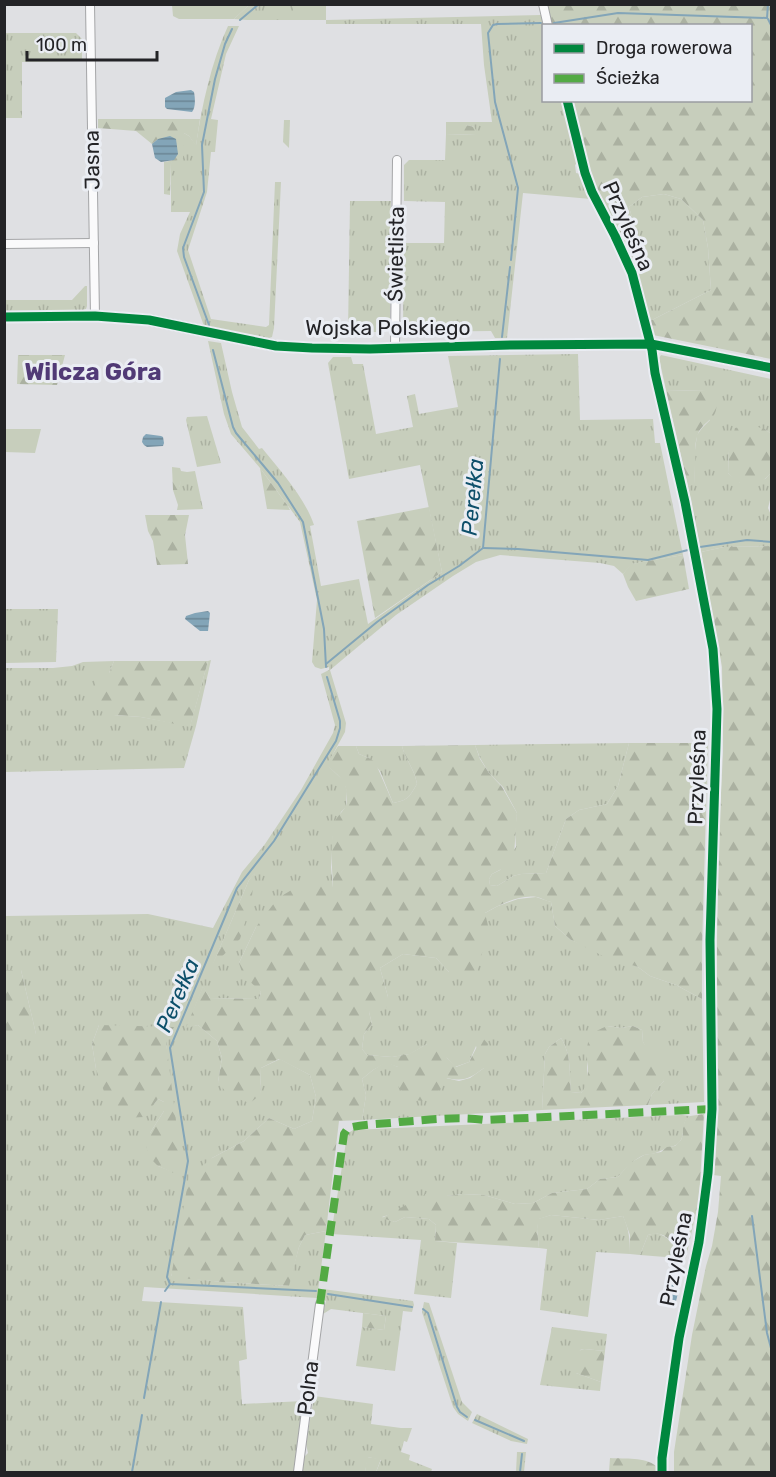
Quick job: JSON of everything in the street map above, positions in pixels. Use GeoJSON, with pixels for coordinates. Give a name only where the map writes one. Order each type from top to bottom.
{"type":"FeatureCollection","features":[{"type":"Feature","properties":{"kind":"street","name":"Jasna"},"geometry":{"type":"LineString","coordinates":[[90,4],[95,316]]}},
{"type":"Feature","properties":{"kind":"street"},"geometry":{"type":"LineString","coordinates":[[543,4],[548,24]]}},
{"type":"Feature","properties":{"kind":"street","name":"Przyleśna"},"geometry":{"type":"LineString","coordinates":[[567,102],[585,173],[629,266],[651,344],[654,367],[685,502],[713,649],[717,709],[710,940],[712,1109],[708,1173],[699,1242],[679,1338],[662,1458],[662,1473]]}},
{"type":"Feature","properties":{"kind":"street","name":"Świetlista"},"geometry":{"type":"LineString","coordinates":[[395,348],[397,160]]}},
{"type":"Feature","properties":{"kind":"street"},"geometry":{"type":"LineString","coordinates":[[4,244],[94,243]]}},
{"type":"Feature","properties":{"kind":"street","name":"Wojska Polskiego"},"geometry":{"type":"LineString","coordinates":[[4,317],[95,316],[149,320],[276,346],[320,348],[651,344],[771,368]]}},
{"type":"Feature","properties":{"kind":"street","name":"Polna"},"geometry":{"type":"LineString","coordinates":[[298,1473],[320,1304]]}},
{"type":"Feature","properties":{"kind":"green space"},"geometry":{"type":"Polygon","coordinates":[[[172,4],[249,5],[234,19],[179,19],[173,16],[172,4]]]}},
{"type":"Feature","properties":{"kind":"green space"},"geometry":{"type":"Polygon","coordinates":[[[249,5],[293,5],[293,20],[234,19],[249,5]]]}},
{"type":"Feature","properties":{"kind":"green space"},"geometry":{"type":"Polygon","coordinates":[[[293,5],[326,5],[326,20],[293,20],[293,5]]]}},
{"type":"Feature","properties":{"kind":"green space"},"geometry":{"type":"Polygon","coordinates":[[[545,5],[771,5],[771,359],[653,335],[648,322],[711,290],[703,220],[681,199],[664,194],[642,197],[629,207],[637,235],[637,250],[628,257],[588,173],[569,102],[752,102],[752,24],[550,24],[545,5]]]}},
{"type":"Feature","properties":{"kind":"green space"},"geometry":{"type":"Polygon","coordinates":[[[541,15],[543,24],[542,102],[564,102],[579,161],[575,165],[576,173],[581,174],[591,199],[523,193],[507,338],[495,338],[491,331],[406,332],[403,328],[404,243],[444,243],[445,202],[404,201],[404,165],[409,160],[445,160],[446,134],[476,135],[474,127],[466,125],[466,122],[492,122],[481,24],[326,24],[326,20],[541,15]]]}},
{"type":"Feature","properties":{"kind":"green space"},"geometry":{"type":"Polygon","coordinates":[[[228,26],[239,26],[226,54],[211,119],[218,120],[215,152],[211,152],[207,192],[188,250],[211,319],[266,327],[269,325],[275,182],[281,182],[274,328],[272,337],[269,338],[204,326],[177,251],[180,234],[190,212],[171,212],[171,163],[184,133],[196,145],[208,84],[228,26]]]}},
{"type":"Feature","properties":{"kind":"green space"},"geometry":{"type":"Polygon","coordinates":[[[5,33],[76,33],[82,39],[82,61],[22,62],[22,118],[5,118],[5,33]]]}},
{"type":"Feature","properties":{"kind":"green space"},"geometry":{"type":"Polygon","coordinates":[[[98,119],[200,119],[196,146],[184,133],[183,158],[171,163],[170,195],[164,194],[164,162],[174,160],[158,139],[152,144],[136,131],[98,128],[98,119]]]}},
{"type":"Feature","properties":{"kind":"green space"},"geometry":{"type":"Polygon","coordinates":[[[284,120],[290,120],[289,148],[283,142],[284,120]]]}},
{"type":"Feature","properties":{"kind":"green space"},"geometry":{"type":"Polygon","coordinates":[[[446,122],[466,122],[466,125],[474,127],[476,135],[446,134],[446,122]]]}},
{"type":"Feature","properties":{"kind":"green space"},"geometry":{"type":"Polygon","coordinates":[[[664,194],[681,199],[703,220],[711,290],[648,322],[628,257],[637,250],[637,235],[629,207],[642,197],[664,194]]]}},
{"type":"Feature","properties":{"kind":"green space"},"geometry":{"type":"Polygon","coordinates":[[[350,201],[391,201],[390,328],[386,332],[348,332],[350,201]]]}},
{"type":"Feature","properties":{"kind":"green space"},"geometry":{"type":"Polygon","coordinates":[[[87,286],[87,306],[83,310],[5,311],[5,300],[72,300],[87,286]]]}},
{"type":"Feature","properties":{"kind":"green space"},"geometry":{"type":"Polygon","coordinates":[[[208,341],[221,343],[242,427],[284,475],[310,515],[314,525],[310,526],[321,586],[359,579],[368,624],[442,572],[420,465],[349,479],[328,363],[333,357],[351,357],[353,364],[363,364],[376,434],[413,427],[407,396],[415,394],[419,414],[458,407],[448,356],[578,354],[580,420],[653,419],[655,443],[660,443],[683,555],[632,564],[623,574],[614,566],[600,563],[500,555],[476,562],[396,615],[330,670],[346,723],[345,732],[327,765],[344,781],[347,791],[346,807],[341,812],[333,835],[331,867],[333,888],[256,927],[239,963],[261,992],[259,999],[210,998],[203,987],[187,1027],[198,1025],[217,1041],[222,1058],[218,1082],[260,1094],[261,1068],[280,1059],[310,1075],[316,1097],[312,1121],[294,1129],[269,1118],[244,1141],[212,1158],[171,1276],[288,1286],[299,1247],[305,1235],[326,1231],[317,1298],[144,1287],[142,1301],[243,1307],[247,1359],[239,1361],[242,1404],[303,1401],[295,1472],[5,1472],[4,1034],[36,1034],[21,970],[5,970],[5,916],[148,914],[213,928],[242,872],[265,844],[301,790],[333,733],[335,725],[321,674],[329,670],[329,667],[321,669],[315,667],[312,662],[317,600],[300,522],[260,468],[231,434],[224,414],[208,341]],[[255,873],[249,880],[213,964],[255,873]],[[99,1025],[92,1044],[96,1069],[154,1104],[158,1099],[164,1102],[164,1111],[150,1133],[158,1166],[176,1173],[166,1042],[99,1025]]]}},
{"type":"Feature","properties":{"kind":"green space"},"geometry":{"type":"Polygon","coordinates":[[[18,355],[65,355],[57,385],[17,384],[18,355]]]}},
{"type":"Feature","properties":{"kind":"green space"},"geometry":{"type":"Polygon","coordinates":[[[661,355],[771,379],[771,434],[765,429],[729,451],[728,473],[740,483],[765,479],[771,473],[771,496],[768,508],[771,515],[771,546],[724,547],[701,552],[688,486],[694,484],[697,435],[710,420],[706,391],[666,390],[659,358],[661,355]]]}},
{"type":"Feature","properties":{"kind":"green space"},"geometry":{"type":"Polygon","coordinates":[[[666,390],[706,391],[715,396],[716,411],[699,431],[696,440],[694,485],[688,486],[666,390]]]}},
{"type":"Feature","properties":{"kind":"green space"},"geometry":{"type":"Polygon","coordinates":[[[207,416],[221,463],[197,467],[186,420],[187,417],[207,416]]]}},
{"type":"Feature","properties":{"kind":"green space"},"geometry":{"type":"Polygon","coordinates":[[[750,425],[765,429],[771,434],[771,473],[761,482],[744,485],[728,473],[729,451],[735,428],[750,425]]]}},
{"type":"Feature","properties":{"kind":"green space"},"geometry":{"type":"Polygon","coordinates":[[[5,429],[41,429],[35,453],[5,452],[5,429]]]}},
{"type":"Feature","properties":{"kind":"green space"},"geometry":{"type":"Polygon","coordinates":[[[172,467],[181,470],[178,490],[173,490],[172,467]]]}},
{"type":"Feature","properties":{"kind":"green space"},"geometry":{"type":"Polygon","coordinates":[[[260,468],[288,506],[290,510],[267,509],[260,468]]]}},
{"type":"Feature","properties":{"kind":"green space"},"geometry":{"type":"Polygon","coordinates":[[[181,471],[195,471],[203,509],[177,510],[178,505],[173,490],[178,489],[180,485],[181,471]]]}},
{"type":"Feature","properties":{"kind":"green space"},"geometry":{"type":"Polygon","coordinates":[[[429,507],[442,572],[375,618],[357,521],[429,507]]]}},
{"type":"Feature","properties":{"kind":"green space"},"geometry":{"type":"Polygon","coordinates":[[[145,515],[189,515],[185,535],[188,564],[157,565],[145,515]]]}},
{"type":"Feature","properties":{"kind":"green space"},"geometry":{"type":"Polygon","coordinates":[[[771,546],[771,1472],[674,1472],[674,1452],[692,1335],[712,1246],[721,1176],[713,1175],[718,853],[723,752],[722,667],[701,552],[724,547],[771,546]]]}},
{"type":"Feature","properties":{"kind":"green space"},"geometry":{"type":"Polygon","coordinates":[[[683,555],[689,589],[636,601],[623,574],[631,564],[683,555]]]}},
{"type":"Feature","properties":{"kind":"green space"},"geometry":{"type":"Polygon","coordinates":[[[5,609],[58,609],[56,662],[5,663],[5,609]]]}},
{"type":"Feature","properties":{"kind":"green space"},"geometry":{"type":"Polygon","coordinates":[[[211,660],[184,768],[5,772],[4,668],[53,668],[83,662],[114,661],[109,673],[114,715],[141,717],[190,726],[208,661],[211,660]]]}},
{"type":"Feature","properties":{"kind":"green space"},"geometry":{"type":"Polygon","coordinates":[[[114,661],[208,661],[190,727],[141,717],[114,715],[94,709],[95,678],[109,673],[114,661]]]}},
{"type":"Feature","properties":{"kind":"green space"},"geometry":{"type":"Polygon","coordinates":[[[629,743],[618,786],[607,804],[579,810],[566,819],[546,873],[521,874],[497,886],[490,885],[489,879],[492,874],[500,870],[516,847],[517,813],[503,787],[489,773],[475,745],[629,743]]]}},
{"type":"Feature","properties":{"kind":"green space"},"geometry":{"type":"Polygon","coordinates":[[[629,743],[708,743],[702,999],[676,985],[650,976],[638,967],[603,956],[571,940],[555,926],[551,902],[537,897],[523,897],[485,913],[489,930],[475,976],[469,983],[449,972],[436,958],[403,954],[380,968],[388,997],[386,1008],[369,1012],[372,1024],[364,1034],[362,1049],[367,1055],[392,1057],[409,1054],[427,1044],[441,1044],[447,1058],[456,1067],[469,1062],[482,1037],[488,1044],[484,1068],[467,1078],[458,1080],[447,1078],[441,1089],[423,1101],[408,1099],[398,1086],[398,1067],[386,1063],[362,1079],[366,1095],[362,1120],[339,1121],[326,1231],[305,1235],[299,1247],[289,1286],[171,1277],[189,1177],[212,1158],[244,1141],[269,1118],[294,1129],[312,1121],[316,1097],[310,1075],[279,1059],[261,1068],[260,1095],[250,1103],[229,1096],[218,1082],[222,1058],[217,1041],[198,1025],[186,1028],[203,986],[210,998],[259,999],[261,992],[243,975],[239,963],[256,927],[278,898],[295,888],[321,882],[333,887],[333,833],[335,820],[346,806],[347,791],[343,782],[326,765],[338,746],[356,746],[359,754],[375,762],[393,803],[408,797],[417,784],[402,746],[475,745],[480,759],[502,787],[517,813],[514,855],[509,865],[492,874],[489,879],[490,885],[497,886],[513,876],[546,873],[566,819],[579,810],[607,804],[618,786],[629,743]]]}},
{"type":"Feature","properties":{"kind":"green space"},"geometry":{"type":"Polygon","coordinates":[[[356,746],[402,746],[417,784],[408,797],[393,803],[380,771],[369,758],[359,754],[356,746]]]}},
{"type":"Feature","properties":{"kind":"green space"},"geometry":{"type":"Polygon","coordinates":[[[255,872],[251,903],[240,939],[212,966],[249,880],[255,872]]]}},
{"type":"Feature","properties":{"kind":"green space"},"geometry":{"type":"Polygon","coordinates":[[[536,897],[551,902],[555,926],[571,940],[638,967],[650,976],[676,985],[702,999],[704,1102],[648,1105],[652,1094],[664,1081],[643,1042],[642,1030],[633,1026],[621,1028],[607,1026],[589,1058],[588,1080],[581,1093],[571,1092],[568,1058],[561,1038],[549,1047],[545,1054],[542,1110],[362,1120],[366,1095],[362,1079],[386,1062],[398,1067],[459,1081],[470,1078],[484,1068],[476,1046],[469,1062],[455,1067],[447,1058],[427,1044],[410,1054],[392,1057],[367,1055],[362,1049],[364,1034],[372,1024],[369,1012],[388,997],[380,968],[403,954],[436,958],[449,972],[485,913],[518,899],[536,897]]]}},
{"type":"Feature","properties":{"kind":"green space"},"geometry":{"type":"Polygon","coordinates":[[[4,970],[21,970],[36,1034],[5,1034],[4,970]]]}},
{"type":"Feature","properties":{"kind":"green space"},"geometry":{"type":"Polygon","coordinates":[[[99,1025],[174,1027],[166,1042],[179,1144],[176,1174],[158,1166],[149,1157],[146,1146],[150,1133],[164,1111],[164,1102],[158,1099],[144,1117],[124,1118],[111,1111],[96,1069],[92,1044],[99,1025]]]}},
{"type":"Feature","properties":{"kind":"green space"},"geometry":{"type":"Polygon","coordinates":[[[607,1026],[621,1028],[633,1026],[642,1030],[643,1042],[648,1049],[657,1049],[661,1055],[664,1081],[652,1094],[648,1105],[542,1110],[545,1054],[549,1047],[561,1038],[568,1058],[571,1092],[581,1093],[588,1078],[589,1039],[595,1032],[607,1026]]]}},
{"type":"Feature","properties":{"kind":"green space"},"geometry":{"type":"Polygon","coordinates":[[[704,1114],[699,1199],[686,1258],[678,1258],[672,1242],[659,1234],[648,1235],[640,1255],[630,1254],[630,1235],[623,1216],[599,1220],[551,1215],[539,1219],[537,1229],[539,1248],[435,1241],[436,1225],[429,1219],[405,1217],[395,1222],[382,1218],[437,1188],[447,1196],[484,1195],[515,1204],[533,1203],[552,1193],[587,1189],[600,1179],[618,1177],[630,1163],[644,1155],[661,1152],[667,1147],[675,1146],[681,1140],[686,1119],[690,1116],[704,1114]]]}},
{"type":"Feature","properties":{"kind":"green space"},"geometry":{"type":"Polygon","coordinates":[[[690,1116],[685,1122],[680,1142],[655,1153],[644,1155],[627,1167],[618,1177],[600,1179],[587,1189],[552,1193],[533,1203],[515,1204],[484,1195],[447,1196],[382,1217],[395,1222],[405,1217],[429,1219],[436,1225],[435,1241],[457,1243],[451,1298],[414,1294],[421,1240],[331,1234],[347,1136],[353,1130],[690,1116]]]}},
{"type":"Feature","properties":{"kind":"green space"},"geometry":{"type":"Polygon","coordinates":[[[551,1215],[599,1220],[623,1216],[625,1221],[629,1235],[630,1254],[596,1252],[588,1317],[540,1310],[547,1249],[539,1248],[538,1219],[551,1215]]]}},
{"type":"Feature","properties":{"kind":"green space"},"geometry":{"type":"Polygon","coordinates":[[[655,1233],[671,1241],[678,1258],[640,1255],[648,1235],[655,1233]]]}},
{"type":"Feature","properties":{"kind":"green space"},"geometry":{"type":"Polygon","coordinates":[[[323,1289],[413,1301],[412,1312],[403,1311],[395,1371],[356,1366],[362,1327],[384,1330],[386,1316],[331,1309],[323,1314],[326,1301],[322,1299],[323,1289]]]}},
{"type":"Feature","properties":{"kind":"green space"},"geometry":{"type":"Polygon","coordinates":[[[424,1302],[429,1303],[462,1402],[472,1412],[468,1421],[453,1407],[422,1312],[424,1302]]]}},
{"type":"Feature","properties":{"kind":"green space"},"geometry":{"type":"Polygon","coordinates":[[[363,1313],[386,1316],[384,1330],[362,1327],[363,1313]]]}},
{"type":"Feature","properties":{"kind":"green space"},"geometry":{"type":"Polygon","coordinates":[[[552,1327],[607,1334],[605,1351],[580,1350],[576,1373],[601,1382],[600,1391],[540,1385],[552,1327]]]}},
{"type":"Feature","properties":{"kind":"green space"},"geometry":{"type":"Polygon","coordinates":[[[584,1349],[605,1351],[601,1382],[576,1373],[575,1357],[578,1351],[584,1349]]]}},
{"type":"Feature","properties":{"kind":"green space"},"geometry":{"type":"Polygon","coordinates":[[[314,1396],[373,1404],[371,1424],[412,1428],[407,1442],[404,1441],[401,1452],[410,1455],[409,1460],[432,1469],[431,1472],[376,1472],[381,1460],[368,1457],[365,1472],[301,1472],[303,1458],[308,1453],[306,1444],[314,1396]]]}},
{"type":"Feature","properties":{"kind":"green space"},"geometry":{"type":"Polygon","coordinates":[[[477,1414],[528,1439],[527,1444],[511,1441],[472,1423],[477,1414]]]}},
{"type":"Feature","properties":{"kind":"green space"},"geometry":{"type":"Polygon","coordinates":[[[517,1452],[526,1452],[524,1472],[516,1472],[517,1452]]]}},
{"type":"Feature","properties":{"kind":"green space"},"geometry":{"type":"Polygon","coordinates":[[[367,1457],[381,1459],[376,1472],[365,1472],[367,1457]]]}},
{"type":"Feature","properties":{"kind":"green space"},"geometry":{"type":"Polygon","coordinates":[[[610,1458],[646,1461],[656,1466],[656,1472],[609,1472],[610,1458]]]}},
{"type":"Feature","properties":{"kind":"water"},"geometry":{"type":"Polygon","coordinates":[[[191,90],[194,92],[195,100],[192,112],[165,107],[165,98],[176,92],[191,90]]]}},
{"type":"Feature","properties":{"kind":"water"},"geometry":{"type":"Polygon","coordinates":[[[170,136],[176,139],[178,154],[174,160],[161,162],[155,158],[152,144],[158,139],[170,136]]]}},
{"type":"Feature","properties":{"kind":"water"},"geometry":{"type":"Polygon","coordinates":[[[146,434],[163,437],[163,446],[147,447],[144,445],[142,442],[146,434]]]}},
{"type":"Feature","properties":{"kind":"water"},"geometry":{"type":"Polygon","coordinates":[[[208,611],[210,613],[208,631],[200,631],[185,619],[186,616],[208,611]]]}},
{"type":"Feature","properties":{"kind":"water"},"geometry":{"type":"Polygon","coordinates":[[[672,1278],[677,1288],[676,1301],[670,1299],[669,1288],[666,1284],[672,1278]]]}},
{"type":"Feature","properties":{"kind":"waterway"},"geometry":{"type":"LineString","coordinates":[[240,20],[259,4]]}},
{"type":"Feature","properties":{"kind":"waterway","name":"Perełka"},"geometry":{"type":"LineString","coordinates":[[554,23],[618,13],[767,18],[768,4]]}},
{"type":"Feature","properties":{"kind":"waterway"},"geometry":{"type":"LineString","coordinates":[[768,19],[772,27]]}},
{"type":"Feature","properties":{"kind":"waterway","name":"Perełka"},"geometry":{"type":"LineString","coordinates":[[511,260],[518,188],[495,102],[488,33],[493,25],[497,24],[541,23]]}},
{"type":"Feature","properties":{"kind":"waterway"},"geometry":{"type":"LineString","coordinates":[[209,325],[184,257],[183,248],[204,192],[202,145],[215,79],[232,29]]}},
{"type":"Feature","properties":{"kind":"waterway","name":"Perełka"},"geometry":{"type":"LineString","coordinates":[[502,337],[510,267]]}},
{"type":"Feature","properties":{"kind":"waterway"},"geometry":{"type":"LineString","coordinates":[[213,350],[236,433],[278,483],[303,522],[324,629],[326,667]]}},
{"type":"Feature","properties":{"kind":"waterway","name":"Perełka"},"geometry":{"type":"LineString","coordinates":[[326,664],[377,622],[483,548],[500,359]]}},
{"type":"Feature","properties":{"kind":"waterway"},"geometry":{"type":"LineString","coordinates":[[700,547],[747,540],[772,542]]}},
{"type":"Feature","properties":{"kind":"waterway"},"geometry":{"type":"LineString","coordinates":[[483,548],[648,560],[688,550]]}},
{"type":"Feature","properties":{"kind":"waterway","name":"Perełka"},"geometry":{"type":"LineString","coordinates":[[316,1291],[170,1284],[167,1277],[188,1161],[170,1048],[237,888],[274,841],[336,741],[340,721],[327,677]]}},
{"type":"Feature","properties":{"kind":"waterway"},"geometry":{"type":"LineString","coordinates":[[752,1216],[767,1333],[772,1352]]}},
{"type":"Feature","properties":{"kind":"waterway"},"geometry":{"type":"LineString","coordinates":[[165,1291],[170,1284]]}},
{"type":"Feature","properties":{"kind":"waterway","name":"Perełka"},"geometry":{"type":"LineString","coordinates":[[328,1294],[412,1307]]}},
{"type":"Feature","properties":{"kind":"waterway"},"geometry":{"type":"LineString","coordinates":[[144,1398],[161,1302]]}},
{"type":"Feature","properties":{"kind":"waterway","name":"Perełka"},"geometry":{"type":"LineString","coordinates":[[423,1309],[428,1313],[457,1407],[467,1417]]}},
{"type":"Feature","properties":{"kind":"waterway"},"geometry":{"type":"LineString","coordinates":[[132,1472],[142,1415]]}},
{"type":"Feature","properties":{"kind":"waterway","name":"Perełka"},"geometry":{"type":"LineString","coordinates":[[475,1420],[524,1441]]}},
{"type":"Feature","properties":{"kind":"waterway","name":"Perełka"},"geometry":{"type":"LineString","coordinates":[[520,1472],[522,1454]]}},
{"type":"Feature","properties":{"kind":"marked path"},"geometry":{"type":"LineString","coordinates":[[320,1304],[344,1134],[348,1128],[442,1119],[485,1120],[712,1109]]}},
{"type":"Feature","properties":{"kind":"cycle path"},"geometry":{"type":"LineString","coordinates":[[567,102],[592,192],[632,273],[652,350],[655,373],[685,502],[713,649],[717,709],[710,940],[712,1109],[708,1173],[699,1242],[679,1338],[662,1472]]}},
{"type":"Feature","properties":{"kind":"cycle path"},"geometry":{"type":"LineString","coordinates":[[4,317],[95,316],[149,320],[276,346],[312,348],[651,344],[772,368]]}},
{"type":"Feature","properties":{"kind":"district","name":"Wilcza Góra"},"geometry":{"type":"Point","coordinates":[93,372]}}]}
